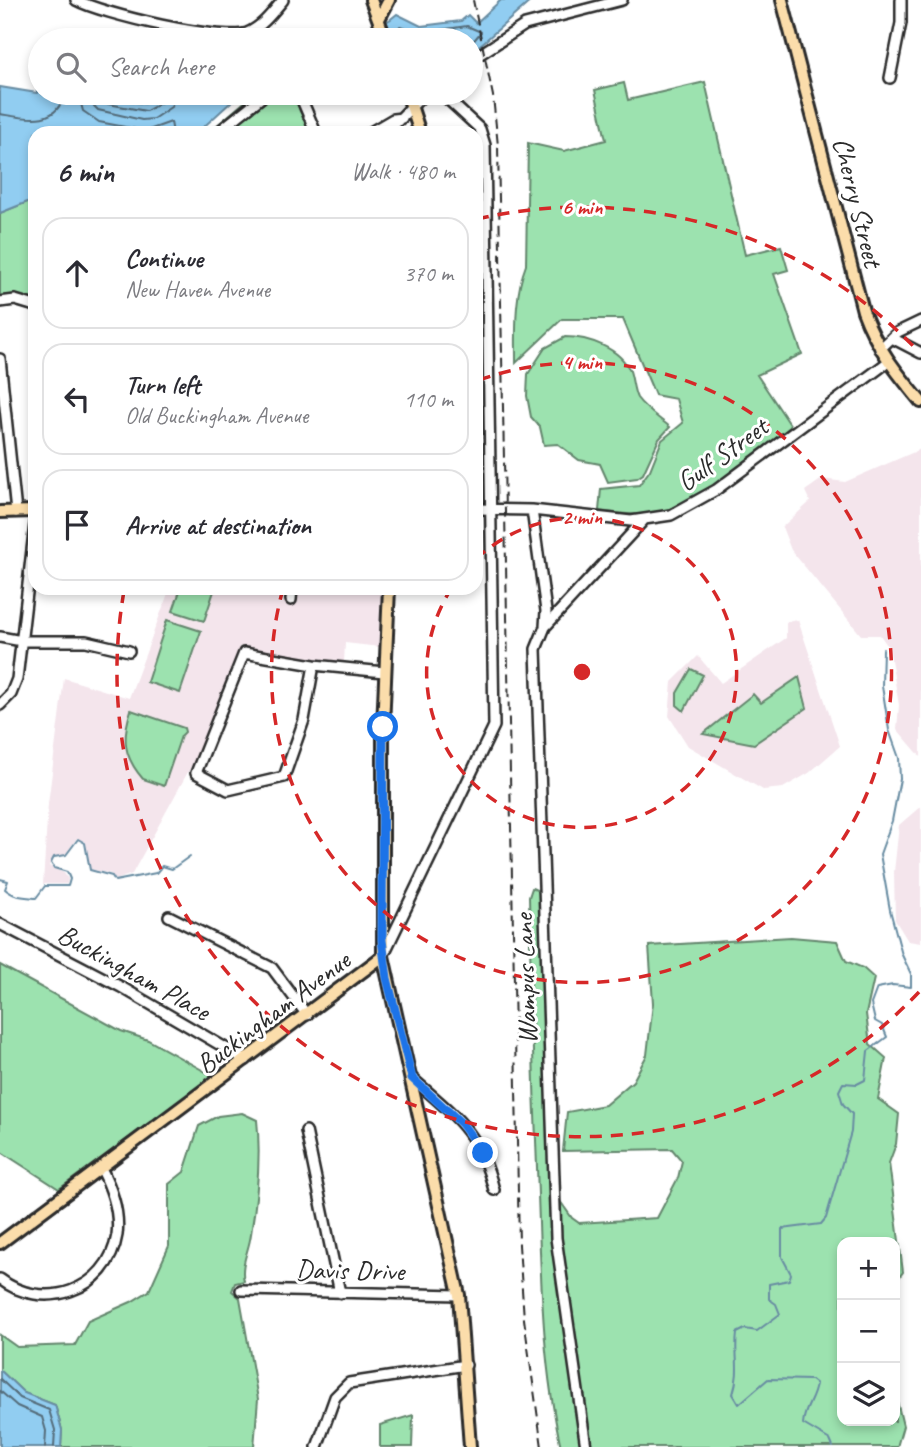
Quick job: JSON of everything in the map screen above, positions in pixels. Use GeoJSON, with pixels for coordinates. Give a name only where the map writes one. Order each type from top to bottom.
{"type":"FeatureCollection","features":[{"type":"Feature","properties":{"kind":"main road"},"geometry":{"type":"LineString","coordinates":[[371,0],[381,28]]}},
{"type":"Feature","properties":{"kind":"main road"},"geometry":{"type":"LineString","coordinates":[[379,21],[389,0]]}},
{"type":"Feature","properties":{"kind":"main road","name":"Cherry Street"},"geometry":{"type":"LineString","coordinates":[[782,0],[863,311],[888,362],[921,402]]}},
{"type":"Feature","properties":{"kind":"main road"},"geometry":{"type":"LineString","coordinates":[[412,107],[418,126]]}},
{"type":"Feature","properties":{"kind":"main road"},"geometry":{"type":"LineString","coordinates":[[0,512],[28,512]]}},
{"type":"Feature","properties":{"kind":"main road"},"geometry":{"type":"LineString","coordinates":[[389,595],[384,672],[383,956],[459,1295],[470,1447]]}},
{"type":"Feature","properties":{"kind":"main road","name":"Buckingham Avenue"},"geometry":{"type":"LineString","coordinates":[[0,1243],[383,956]]}},
{"type":"Feature","properties":{"kind":"street"},"geometry":{"type":"LineString","coordinates":[[254,28],[284,0]]}},
{"type":"Feature","properties":{"kind":"street"},"geometry":{"type":"LineString","coordinates":[[483,52],[525,25],[622,0]]}},
{"type":"Feature","properties":{"kind":"street"},"geometry":{"type":"LineString","coordinates":[[890,78],[901,23],[901,0]]}},
{"type":"Feature","properties":{"kind":"street"},"geometry":{"type":"LineString","coordinates":[[82,1],[118,15],[186,28]]}},
{"type":"Feature","properties":{"kind":"street"},"geometry":{"type":"LineString","coordinates":[[226,126],[252,105]]}},
{"type":"Feature","properties":{"kind":"street"},"geometry":{"type":"LineString","coordinates":[[304,105],[313,126]]}},
{"type":"Feature","properties":{"kind":"street","name":"Buckingham Avenue"},"geometry":{"type":"LineString","coordinates":[[454,105],[477,126]]}},
{"type":"Feature","properties":{"kind":"street"},"geometry":{"type":"LineString","coordinates":[[393,126],[412,107]]}},
{"type":"Feature","properties":{"kind":"street"},"geometry":{"type":"LineString","coordinates":[[381,126],[393,119],[402,118]]}},
{"type":"Feature","properties":{"kind":"street","name":"Buckingham Avenue"},"geometry":{"type":"LineString","coordinates":[[383,956],[493,731],[493,509],[483,139]]}},
{"type":"Feature","properties":{"kind":"street"},"geometry":{"type":"LineString","coordinates":[[0,302],[15,300],[28,304]]}},
{"type":"Feature","properties":{"kind":"street"},"geometry":{"type":"LineString","coordinates":[[880,349],[892,338],[921,321]]}},
{"type":"Feature","properties":{"kind":"street"},"geometry":{"type":"LineString","coordinates":[[892,338],[921,353]]}},
{"type":"Feature","properties":{"kind":"street"},"geometry":{"type":"LineString","coordinates":[[0,359],[4,432],[16,512]]}},
{"type":"Feature","properties":{"kind":"street","name":"Gulf Street"},"geometry":{"type":"LineString","coordinates":[[483,509],[533,510],[643,521],[687,509],[888,362]]}},
{"type":"Feature","properties":{"kind":"street","name":"Wampus Lane"},"geometry":{"type":"LineString","coordinates":[[533,510],[545,596],[545,627],[536,649],[556,1238],[586,1447]]}},
{"type":"Feature","properties":{"kind":"street"},"geometry":{"type":"LineString","coordinates":[[545,627],[643,521]]}},
{"type":"Feature","properties":{"kind":"street"},"geometry":{"type":"LineString","coordinates":[[0,705],[16,684],[28,587]]}},
{"type":"Feature","properties":{"kind":"street"},"geometry":{"type":"LineString","coordinates":[[291,595],[291,600]]}},
{"type":"Feature","properties":{"kind":"street"},"geometry":{"type":"LineString","coordinates":[[0,637],[22,641],[86,641],[129,651]]}},
{"type":"Feature","properties":{"kind":"street"},"geometry":{"type":"LineString","coordinates":[[314,665],[304,720],[284,777],[228,789],[196,773],[244,653],[314,665],[384,672]]}},
{"type":"Feature","properties":{"kind":"street"},"geometry":{"type":"LineString","coordinates":[[169,916],[272,968],[307,1015]]}},
{"type":"Feature","properties":{"kind":"street","name":"Buckingham Place"},"geometry":{"type":"LineString","coordinates":[[0,923],[121,987],[246,1060]]}},
{"type":"Feature","properties":{"kind":"street"},"geometry":{"type":"LineString","coordinates":[[412,1078],[471,1136],[485,1156],[494,1190]]}},
{"type":"Feature","properties":{"kind":"street"},"geometry":{"type":"LineString","coordinates":[[306,1131],[340,1293]]}},
{"type":"Feature","properties":{"kind":"street"},"geometry":{"type":"LineString","coordinates":[[0,1279],[24,1294],[53,1296],[76,1289],[102,1267],[113,1248],[118,1222],[114,1199],[101,1168]]}},
{"type":"Feature","properties":{"kind":"street","name":"Davis Drive"},"geometry":{"type":"LineString","coordinates":[[241,1290],[459,1295]]}},
{"type":"Feature","properties":{"kind":"street"},"geometry":{"type":"LineString","coordinates":[[317,1447],[335,1396],[349,1383],[466,1365]]}},
{"type":"Feature","properties":{"kind":"shaded area"},"geometry":{"type":"Polygon","coordinates":[[[921,449],[921,757],[897,729],[899,705],[889,648],[880,635],[861,635],[791,550],[782,527],[810,502],[805,491],[822,479],[845,482],[921,449]]]}},
{"type":"Feature","properties":{"kind":"shaded area"},"geometry":{"type":"Polygon","coordinates":[[[167,595],[383,595],[380,647],[345,643],[344,663],[304,660],[240,646],[212,728],[132,874],[116,880],[111,874],[90,869],[86,842],[77,838],[65,855],[53,857],[49,866],[64,873],[68,879],[67,884],[43,884],[48,804],[64,678],[129,698],[167,595]]]}},
{"type":"Feature","properties":{"kind":"shaded area"},"geometry":{"type":"Polygon","coordinates":[[[798,620],[840,746],[809,773],[783,788],[763,790],[688,746],[669,716],[672,682],[698,656],[721,683],[786,638],[786,622],[798,620]]]}},
{"type":"Feature","properties":{"kind":"shaded area"},"geometry":{"type":"Polygon","coordinates":[[[921,806],[921,943],[908,941],[895,920],[894,872],[899,825],[921,806]]]}},
{"type":"Feature","properties":{"kind":"green space"},"geometry":{"type":"Polygon","coordinates":[[[705,82],[745,255],[781,246],[788,270],[774,274],[802,354],[757,375],[791,426],[742,466],[687,502],[648,514],[599,511],[601,489],[639,485],[650,470],[662,440],[683,423],[676,399],[655,395],[623,319],[562,319],[516,363],[518,301],[526,265],[528,143],[564,151],[606,140],[595,90],[624,83],[628,100],[705,82]]]}},
{"type":"Feature","properties":{"kind":"green space"},"geometry":{"type":"Polygon","coordinates":[[[241,105],[298,105],[310,126],[216,126],[241,105]]]}},
{"type":"Feature","properties":{"kind":"green space"},"geometry":{"type":"Polygon","coordinates":[[[28,202],[28,300],[0,295],[0,213],[28,202]]]}},
{"type":"Feature","properties":{"kind":"green space"},"geometry":{"type":"Polygon","coordinates":[[[565,337],[602,345],[619,356],[630,371],[637,398],[670,427],[659,439],[643,474],[637,478],[608,482],[600,464],[579,460],[558,444],[544,445],[540,427],[531,417],[527,396],[528,374],[545,348],[565,337]]]}},
{"type":"Feature","properties":{"kind":"green space"},"geometry":{"type":"Polygon","coordinates":[[[179,595],[213,595],[204,621],[173,611],[179,595]]]}},
{"type":"Feature","properties":{"kind":"green space"},"geometry":{"type":"Polygon","coordinates":[[[167,620],[201,631],[180,693],[147,682],[167,620]]]}},
{"type":"Feature","properties":{"kind":"green space"},"geometry":{"type":"Polygon","coordinates":[[[691,669],[703,675],[684,711],[677,705],[677,693],[691,669]]]}},
{"type":"Feature","properties":{"kind":"green space"},"geometry":{"type":"Polygon","coordinates":[[[799,677],[807,708],[754,744],[703,734],[753,694],[761,703],[799,677]]]}},
{"type":"Feature","properties":{"kind":"green space"},"geometry":{"type":"Polygon","coordinates":[[[131,710],[184,728],[185,732],[181,736],[164,786],[143,779],[131,762],[126,746],[126,729],[131,710]]]}},
{"type":"Feature","properties":{"kind":"green space"},"geometry":{"type":"Polygon","coordinates":[[[532,888],[543,893],[553,1191],[572,1218],[579,1223],[657,1218],[678,1178],[682,1161],[672,1149],[563,1151],[567,1112],[605,1105],[633,1081],[647,1055],[653,1003],[649,946],[791,937],[837,941],[846,961],[863,968],[874,978],[866,1014],[870,1044],[886,1058],[878,1099],[899,1114],[896,1144],[889,1163],[899,1237],[837,1237],[837,1426],[900,1426],[900,1414],[903,1426],[897,1447],[561,1447],[546,1353],[542,1289],[529,897],[532,888]]]}},
{"type":"Feature","properties":{"kind":"green space"},"geometry":{"type":"Polygon","coordinates":[[[0,965],[121,1031],[148,1040],[213,1076],[59,1189],[0,1151],[0,965]]]}},
{"type":"Feature","properties":{"kind":"green space"},"geometry":{"type":"Polygon","coordinates":[[[242,1113],[257,1120],[258,1177],[251,1234],[243,1269],[244,1281],[235,1283],[232,1291],[240,1298],[258,1399],[254,1447],[61,1447],[62,1430],[55,1405],[24,1393],[0,1370],[0,1335],[17,1347],[75,1345],[88,1321],[149,1291],[169,1246],[169,1184],[184,1172],[199,1126],[218,1116],[242,1113]]]}},
{"type":"Feature","properties":{"kind":"green space"},"geometry":{"type":"Polygon","coordinates":[[[900,1249],[903,1272],[900,1276],[900,1249]]]}},
{"type":"Feature","properties":{"kind":"green space"},"geometry":{"type":"Polygon","coordinates":[[[413,1415],[412,1447],[380,1447],[380,1425],[413,1415]]]}},
{"type":"Feature","properties":{"kind":"water"},"geometry":{"type":"Polygon","coordinates":[[[501,0],[532,0],[483,43],[483,28],[372,28],[387,22],[397,14],[421,26],[461,21],[468,15],[476,23],[501,0]]]}},
{"type":"Feature","properties":{"kind":"water"},"geometry":{"type":"Polygon","coordinates":[[[0,87],[28,92],[28,105],[228,105],[205,126],[28,126],[28,202],[0,213],[0,87]]]}},
{"type":"Feature","properties":{"kind":"water"},"geometry":{"type":"Polygon","coordinates":[[[0,1370],[24,1393],[55,1405],[62,1430],[61,1447],[0,1447],[0,1370]]]}},
{"type":"Feature","properties":{"kind":"waterway"},"geometry":{"type":"LineString","coordinates":[[833,1447],[830,1440],[803,1424],[816,1384],[811,1380],[768,1379],[739,1404],[733,1394],[737,1377],[736,1341],[737,1333],[745,1329],[757,1331],[780,1314],[776,1304],[769,1299],[769,1284],[789,1280],[791,1274],[782,1257],[782,1229],[821,1224],[826,1218],[851,1132],[852,1114],[843,1104],[839,1091],[843,1083],[857,1084],[865,1080],[868,1051],[887,1037],[882,1025],[875,1021],[871,1004],[877,988],[893,985],[911,987],[911,974],[902,955],[890,910],[880,854],[892,821],[900,779],[899,758],[889,730],[882,686],[883,649]]}},
{"type":"Feature","properties":{"kind":"waterway"},"geometry":{"type":"LineString","coordinates":[[0,879],[8,881],[5,889],[8,892],[36,898],[45,886],[68,886],[70,879],[67,872],[54,868],[51,863],[54,857],[66,855],[78,839],[85,843],[90,870],[112,876],[115,881],[156,873],[162,866],[172,869],[190,856]]}},
{"type":"Feature","properties":{"kind":"railway"},"geometry":{"type":"LineString","coordinates":[[473,0],[479,28]]}},
{"type":"Feature","properties":{"kind":"railway"},"geometry":{"type":"LineString","coordinates":[[483,48],[493,96],[498,146],[519,1245],[524,1319],[542,1447]]}},
{"type":"Feature","properties":{"kind":"route"},"geometry":{"type":"LineString","coordinates":[[383,727],[382,940],[387,978],[412,1078],[462,1124],[483,1153]]}}]}
